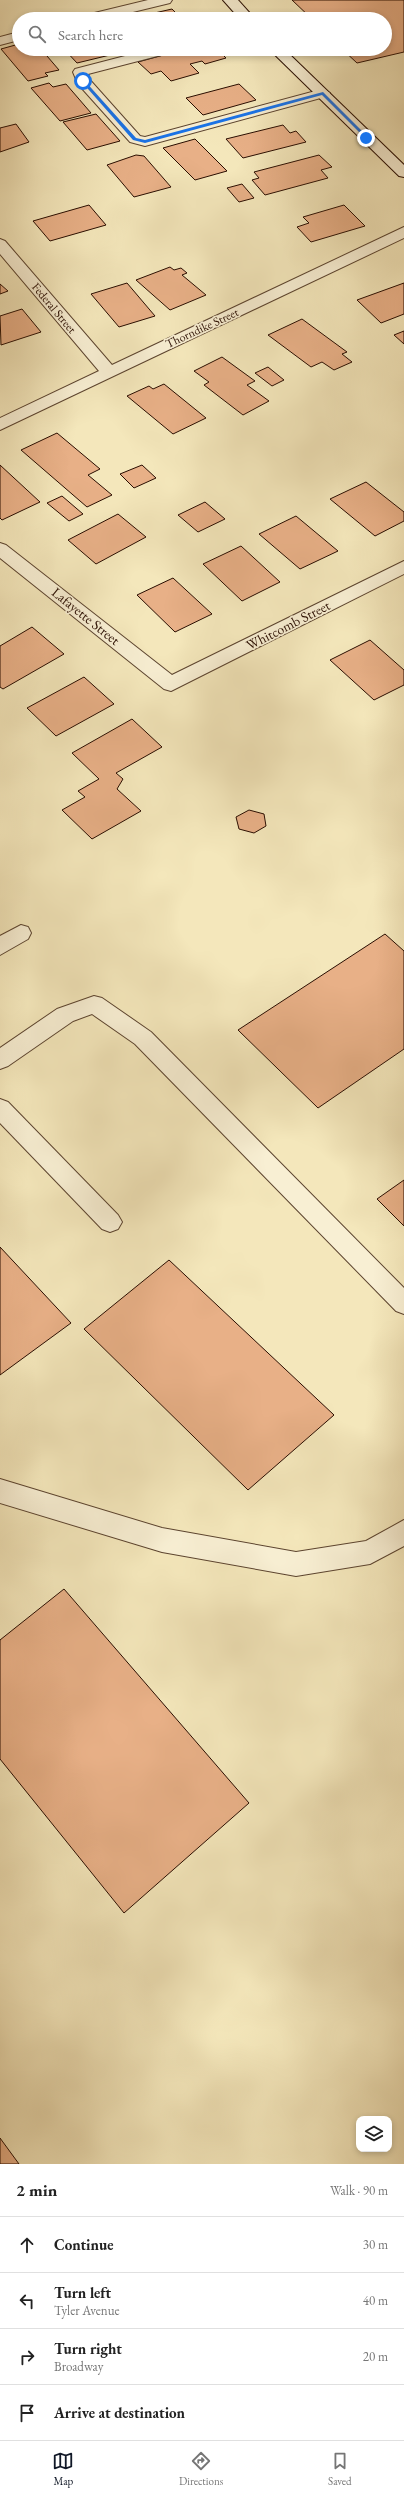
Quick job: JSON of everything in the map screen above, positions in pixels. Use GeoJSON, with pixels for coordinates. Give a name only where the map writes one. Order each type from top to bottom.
{"type":"FeatureCollection","features":[{"type":"Feature","properties":{"kind":"street"},"geometry":{"type":"LineString","coordinates":[[116,12],[164,0]]}},
{"type":"Feature","properties":{"kind":"street"},"geometry":{"type":"LineString","coordinates":[[230,0],[241,12]]}},
{"type":"Feature","properties":{"kind":"street"},"geometry":{"type":"LineString","coordinates":[[0,41],[12,38]]}},
{"type":"Feature","properties":{"kind":"street"},"geometry":{"type":"LineString","coordinates":[[141,56],[80,72],[83,81],[135,139],[145,142],[323,93]]}},
{"type":"Feature","properties":{"kind":"street"},"geometry":{"type":"LineString","coordinates":[[283,56],[404,172]]}},
{"type":"Feature","properties":{"kind":"street","name":"Thorndike Street"},"geometry":{"type":"LineString","coordinates":[[0,425],[404,232]]}},
{"type":"Feature","properties":{"kind":"street","name":"Federal Street"},"geometry":{"type":"LineString","coordinates":[[0,244],[109,372]]}},
{"type":"Feature","properties":{"kind":"street","name":"Lafayette Street"},"geometry":{"type":"LineString","coordinates":[[0,549],[171,684]]}},
{"type":"Feature","properties":{"kind":"street","name":"Whitcomb Street"},"geometry":{"type":"LineString","coordinates":[[171,684],[404,567]]}},
{"type":"Feature","properties":{"kind":"street"},"geometry":{"type":"LineString","coordinates":[[0,946],[21,933]]}},
{"type":"Feature","properties":{"kind":"street"},"geometry":{"type":"LineString","coordinates":[[0,1060],[65,1015],[94,1004],[143,1038],[404,1304]]}},
{"type":"Feature","properties":{"kind":"street"},"geometry":{"type":"LineString","coordinates":[[0,1108],[110,1222]]}},
{"type":"Feature","properties":{"kind":"street"},"geometry":{"type":"LineString","coordinates":[[0,1491],[162,1540],[296,1564],[370,1552],[404,1532]]}},
{"type":"Feature","properties":{"kind":"building"},"geometry":{"type":"Polygon","coordinates":[[[292,0],[404,0],[404,52],[392,55],[392,12],[305,12],[292,0]]]}},
{"type":"Feature","properties":{"kind":"building"},"geometry":{"type":"Polygon","coordinates":[[[172,9],[175,12],[159,12],[172,9]]]}},
{"type":"Feature","properties":{"kind":"building"},"geometry":{"type":"Polygon","coordinates":[[[12,46],[12,56],[47,56],[59,70],[45,73],[48,76],[28,81],[1,49],[12,46]]]}},
{"type":"Feature","properties":{"kind":"building"},"geometry":{"type":"Polygon","coordinates":[[[70,56],[106,56],[77,63],[70,56]]]}},
{"type":"Feature","properties":{"kind":"building"},"geometry":{"type":"Polygon","coordinates":[[[160,56],[224,56],[226,58],[205,64],[202,61],[190,64],[199,73],[171,81],[161,71],[151,74],[138,62],[160,56]]]}},
{"type":"Feature","properties":{"kind":"building"},"geometry":{"type":"Polygon","coordinates":[[[350,56],[387,56],[357,63],[350,56]]]}},
{"type":"Feature","properties":{"kind":"building"},"geometry":{"type":"Polygon","coordinates":[[[49,83],[53,87],[66,84],[91,113],[60,121],[31,88],[49,83]]]}},
{"type":"Feature","properties":{"kind":"building"},"geometry":{"type":"Polygon","coordinates":[[[239,84],[256,100],[203,115],[186,98],[239,84]]]}},
{"type":"Feature","properties":{"kind":"building"},"geometry":{"type":"Polygon","coordinates":[[[96,114],[120,141],[87,150],[63,122],[96,114]]]}},
{"type":"Feature","properties":{"kind":"building"},"geometry":{"type":"Polygon","coordinates":[[[16,124],[29,142],[0,152],[0,128],[16,124]]]}},
{"type":"Feature","properties":{"kind":"building"},"geometry":{"type":"Polygon","coordinates":[[[283,125],[290,133],[296,131],[306,142],[243,158],[226,139],[283,125]]]}},
{"type":"Feature","properties":{"kind":"building"},"geometry":{"type":"Polygon","coordinates":[[[195,139],[227,171],[195,180],[163,148],[195,139]]]}},
{"type":"Feature","properties":{"kind":"building"},"geometry":{"type":"Polygon","coordinates":[[[136,155],[144,156],[171,187],[134,197],[107,165],[136,155]]]}},
{"type":"Feature","properties":{"kind":"building"},"geometry":{"type":"Polygon","coordinates":[[[319,155],[332,167],[321,170],[328,178],[265,195],[252,180],[259,178],[254,172],[319,155]]]}},
{"type":"Feature","properties":{"kind":"building"},"geometry":{"type":"Polygon","coordinates":[[[242,184],[254,198],[239,202],[227,188],[242,184]]]}},
{"type":"Feature","properties":{"kind":"building"},"geometry":{"type":"Polygon","coordinates":[[[89,205],[106,225],[50,241],[33,221],[89,205]]]}},
{"type":"Feature","properties":{"kind":"building"},"geometry":{"type":"Polygon","coordinates":[[[344,205],[365,226],[311,242],[297,227],[309,223],[303,217],[344,205]]]}},
{"type":"Feature","properties":{"kind":"building"},"geometry":{"type":"Polygon","coordinates":[[[170,267],[174,270],[181,268],[187,273],[182,275],[206,295],[170,310],[136,280],[170,267]]]}},
{"type":"Feature","properties":{"kind":"building"},"geometry":{"type":"Polygon","coordinates":[[[127,283],[155,316],[119,327],[91,294],[127,283]]]}},
{"type":"Feature","properties":{"kind":"building"},"geometry":{"type":"Polygon","coordinates":[[[404,283],[404,314],[381,323],[357,300],[404,283]]]}},
{"type":"Feature","properties":{"kind":"building"},"geometry":{"type":"Polygon","coordinates":[[[0,284],[8,291],[0,294],[0,284]]]}},
{"type":"Feature","properties":{"kind":"building"},"geometry":{"type":"Polygon","coordinates":[[[22,309],[41,332],[1,345],[0,316],[22,309]]]}},
{"type":"Feature","properties":{"kind":"building"},"geometry":{"type":"Polygon","coordinates":[[[302,319],[347,352],[342,354],[352,362],[334,370],[322,362],[311,367],[268,335],[302,319]]]}},
{"type":"Feature","properties":{"kind":"building"},"geometry":{"type":"Polygon","coordinates":[[[404,331],[404,344],[394,335],[404,331]]]}},
{"type":"Feature","properties":{"kind":"building"},"geometry":{"type":"Polygon","coordinates":[[[222,357],[255,381],[247,385],[269,401],[243,415],[204,385],[209,382],[194,371],[222,357]]]}},
{"type":"Feature","properties":{"kind":"building"},"geometry":{"type":"Polygon","coordinates":[[[268,367],[284,380],[272,386],[255,373],[268,367]]]}},
{"type":"Feature","properties":{"kind":"building"},"geometry":{"type":"Polygon","coordinates":[[[164,384],[206,418],[173,434],[127,396],[149,386],[153,389],[164,384]]]}},
{"type":"Feature","properties":{"kind":"building"},"geometry":{"type":"Polygon","coordinates":[[[57,433],[100,469],[88,475],[112,495],[87,507],[21,450],[57,433]]]}},
{"type":"Feature","properties":{"kind":"building"},"geometry":{"type":"Polygon","coordinates":[[[0,465],[40,502],[2,520],[0,518],[0,465]]]}},
{"type":"Feature","properties":{"kind":"building"},"geometry":{"type":"Polygon","coordinates":[[[142,465],[156,478],[134,488],[120,474],[142,465]]]}},
{"type":"Feature","properties":{"kind":"building"},"geometry":{"type":"Polygon","coordinates":[[[366,482],[404,512],[404,521],[375,536],[330,499],[366,482]]]}},
{"type":"Feature","properties":{"kind":"building"},"geometry":{"type":"Polygon","coordinates":[[[62,496],[83,514],[69,521],[47,503],[62,496]]]}},
{"type":"Feature","properties":{"kind":"building"},"geometry":{"type":"Polygon","coordinates":[[[205,502],[225,519],[198,532],[178,515],[205,502]]]}},
{"type":"Feature","properties":{"kind":"building"},"geometry":{"type":"Polygon","coordinates":[[[118,514],[146,537],[96,564],[68,540],[118,514]]]}},
{"type":"Feature","properties":{"kind":"building"},"geometry":{"type":"Polygon","coordinates":[[[296,516],[338,551],[300,569],[259,534],[296,516]]]}},
{"type":"Feature","properties":{"kind":"building"},"geometry":{"type":"Polygon","coordinates":[[[241,546],[280,582],[242,601],[203,564],[241,546]]]}},
{"type":"Feature","properties":{"kind":"building"},"geometry":{"type":"Polygon","coordinates":[[[173,578],[212,614],[175,632],[137,595],[173,578]]]}},
{"type":"Feature","properties":{"kind":"building"},"geometry":{"type":"Polygon","coordinates":[[[32,627],[64,654],[3,689],[0,687],[0,646],[32,627]]]}},
{"type":"Feature","properties":{"kind":"building"},"geometry":{"type":"Polygon","coordinates":[[[370,640],[404,670],[404,685],[374,700],[330,660],[370,640]]]}},
{"type":"Feature","properties":{"kind":"building"},"geometry":{"type":"Polygon","coordinates":[[[84,677],[114,704],[56,736],[27,708],[84,677]]]}},
{"type":"Feature","properties":{"kind":"building"},"geometry":{"type":"Polygon","coordinates":[[[132,719],[162,747],[116,773],[123,779],[117,789],[141,811],[92,839],[62,810],[85,797],[78,791],[99,779],[72,753],[132,719]]]}},
{"type":"Feature","properties":{"kind":"building"},"geometry":{"type":"Polygon","coordinates":[[[249,810],[264,814],[266,826],[254,833],[239,829],[236,817],[249,810]]]}},
{"type":"Feature","properties":{"kind":"building"},"geometry":{"type":"Polygon","coordinates":[[[385,934],[404,951],[404,1049],[318,1108],[238,1030],[385,934]]]}},
{"type":"Feature","properties":{"kind":"building"},"geometry":{"type":"Polygon","coordinates":[[[404,1180],[404,1226],[377,1199],[404,1180]]]}},
{"type":"Feature","properties":{"kind":"building"},"geometry":{"type":"Polygon","coordinates":[[[0,1247],[71,1323],[0,1375],[0,1247]]]}},
{"type":"Feature","properties":{"kind":"building"},"geometry":{"type":"Polygon","coordinates":[[[169,1260],[334,1415],[248,1490],[84,1329],[169,1260]]]}},
{"type":"Feature","properties":{"kind":"building"},"geometry":{"type":"Polygon","coordinates":[[[64,1589],[249,1803],[124,1913],[0,1759],[0,1640],[64,1589]]]}},
{"type":"Feature","properties":{"kind":"building"},"geometry":{"type":"Polygon","coordinates":[[[0,2138],[19,2164],[0,2164],[0,2138]]]}},
{"type":"Feature","properties":{"kind":"route"},"geometry":{"type":"LineString","coordinates":[[83,81],[135,139],[145,142],[323,93],[366,138]]}}]}
